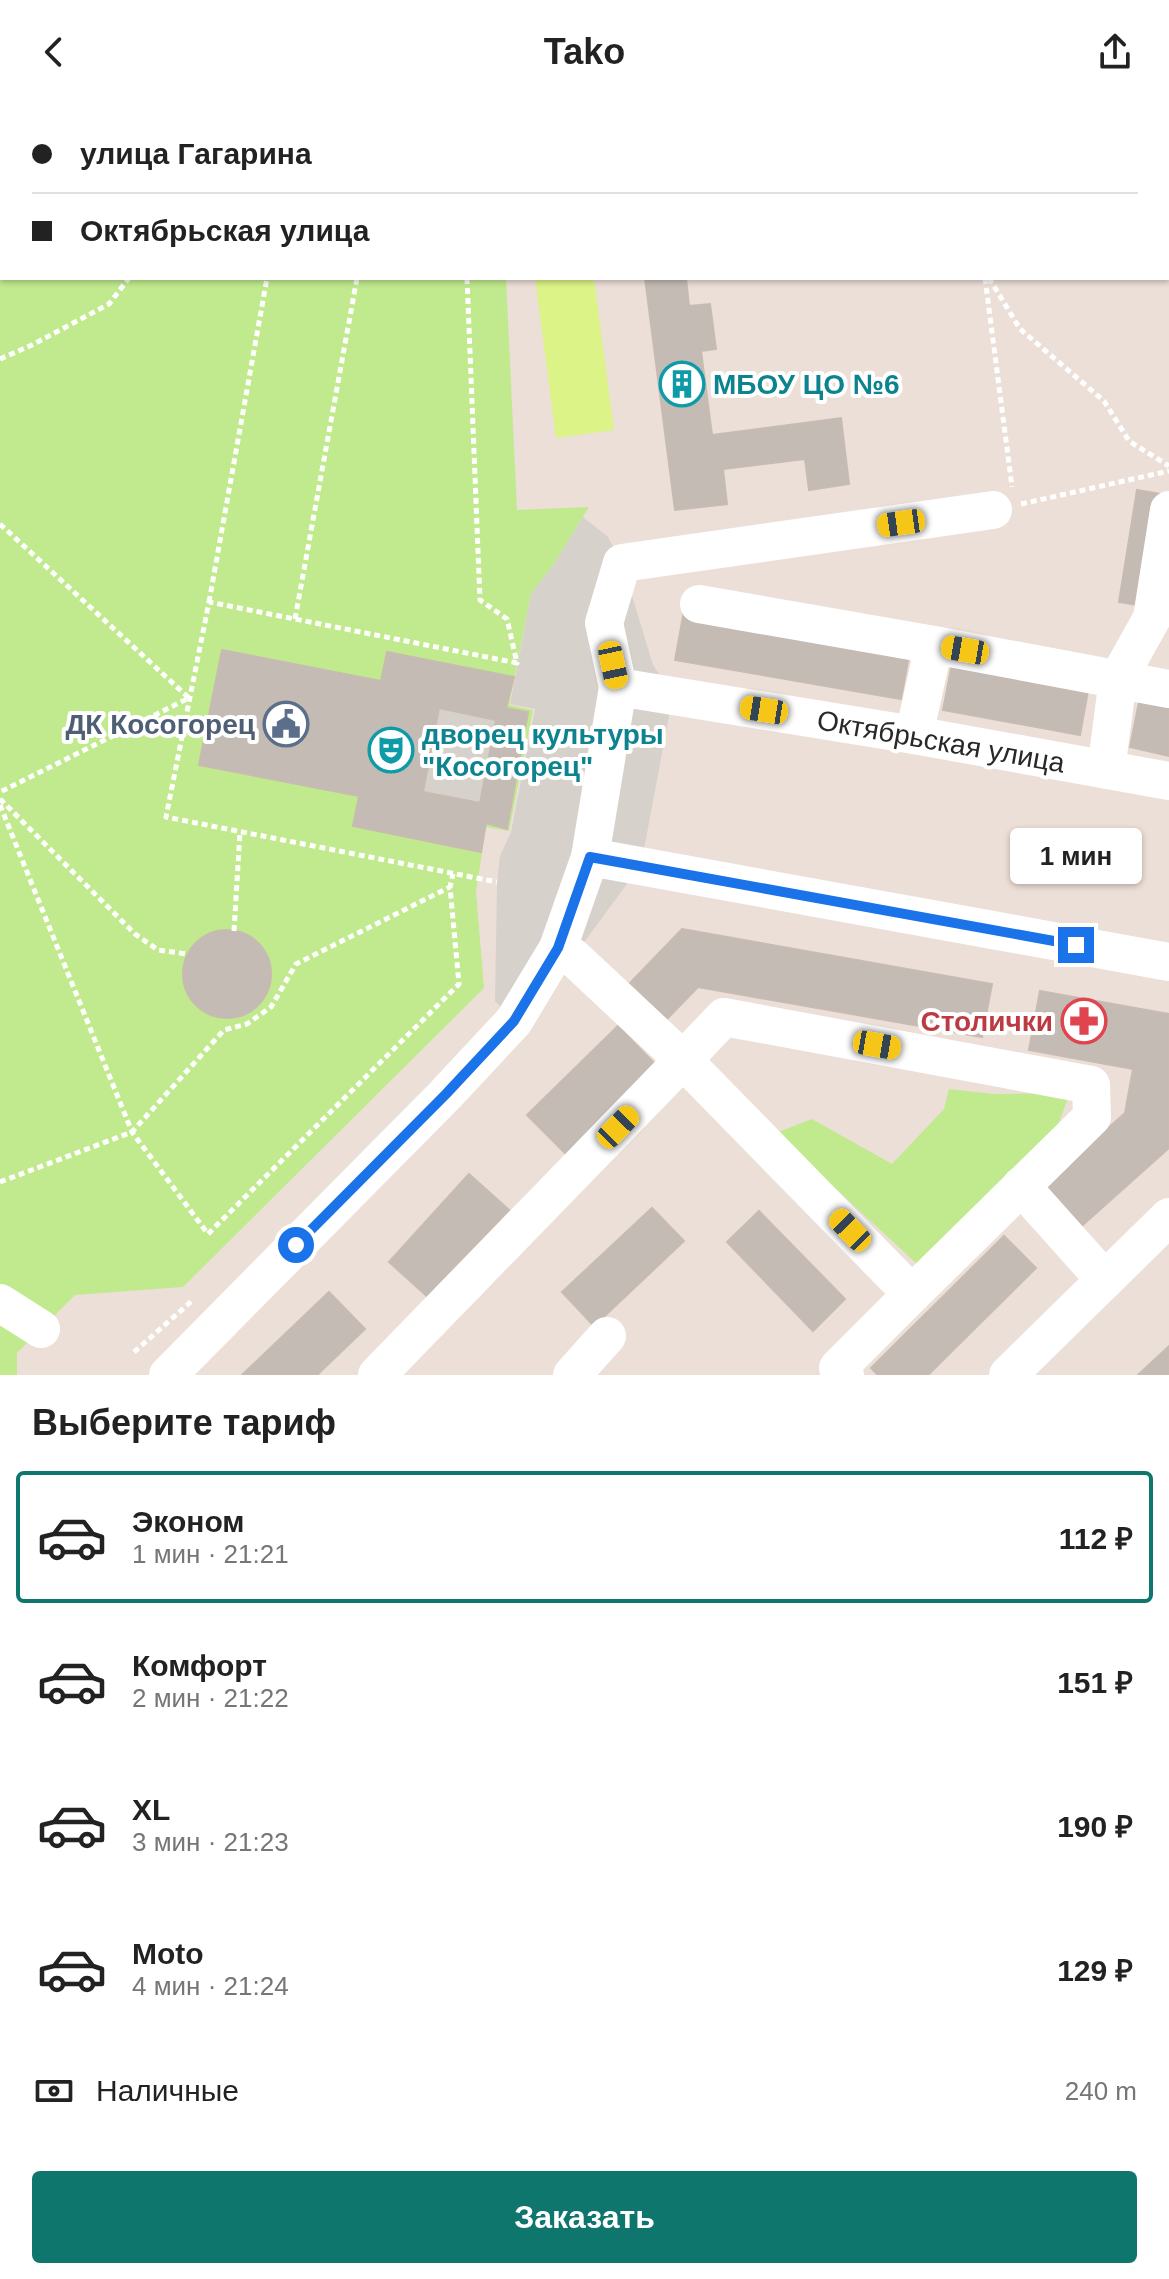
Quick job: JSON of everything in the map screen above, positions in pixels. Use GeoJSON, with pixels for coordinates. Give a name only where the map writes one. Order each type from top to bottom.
{"type":"FeatureCollection","features":[{"type":"Feature","properties":{"kind":"street"},"geometry":{"type":"LineString","coordinates":[[168,1375],[514,1021],[558,948],[590,857],[618,687],[604,623],[622,563],[1004,508]]}},
{"type":"Feature","properties":{"kind":"street"},"geometry":{"type":"LineString","coordinates":[[1106,770],[1118,679],[1152,618],[1169,510]]}},
{"type":"Feature","properties":{"kind":"street"},"geometry":{"type":"LineString","coordinates":[[699,604],[1169,689]]}},
{"type":"Feature","properties":{"kind":"street"},"geometry":{"type":"LineString","coordinates":[[914,735],[934,645]]}},
{"type":"Feature","properties":{"kind":"street","name":"Октябрьская улица"},"geometry":{"type":"LineString","coordinates":[[618,687],[914,735],[1169,781]]}},
{"type":"Feature","properties":{"kind":"street"},"geometry":{"type":"LineString","coordinates":[[590,857],[1169,962]]}},
{"type":"Feature","properties":{"kind":"street"},"geometry":{"type":"LineString","coordinates":[[558,948],[573,957],[683,1060],[912,1294]]}},
{"type":"Feature","properties":{"kind":"street"},"geometry":{"type":"LineString","coordinates":[[377,1375],[724,1017],[1091,1085],[1092,1117],[838,1368],[845,1375]]}},
{"type":"Feature","properties":{"kind":"street"},"geometry":{"type":"LineString","coordinates":[[1021,1186],[1105,1280]]}},
{"type":"Feature","properties":{"kind":"street"},"geometry":{"type":"LineString","coordinates":[[1008,1375],[1105,1280],[1163,1237]]}},
{"type":"Feature","properties":{"kind":"street"},"geometry":{"type":"LineString","coordinates":[[0,1303],[41,1329]]}},
{"type":"Feature","properties":{"kind":"street"},"geometry":{"type":"LineString","coordinates":[[572,1375],[607,1336]]}},
{"type":"Feature","properties":{"kind":"path"},"geometry":{"type":"LineString","coordinates":[[0,359],[109,304],[127,280]]}},
{"type":"Feature","properties":{"kind":"path"},"geometry":{"type":"LineString","coordinates":[[267,280],[209,602],[166,817],[497,882]]}},
{"type":"Feature","properties":{"kind":"path"},"geometry":{"type":"LineString","coordinates":[[295,619],[357,280]]}},
{"type":"Feature","properties":{"kind":"path"},"geometry":{"type":"LineString","coordinates":[[209,602],[517,663],[507,619],[480,600],[467,280]]}},
{"type":"Feature","properties":{"kind":"path"},"geometry":{"type":"LineString","coordinates":[[987,280],[1004,508],[1169,468]]}},
{"type":"Feature","properties":{"kind":"path"},"geometry":{"type":"LineString","coordinates":[[988,280],[1020,329],[1104,401],[1129,441],[1169,468]]}},
{"type":"Feature","properties":{"kind":"path"},"geometry":{"type":"LineString","coordinates":[[0,524],[189,698]]}},
{"type":"Feature","properties":{"kind":"path"},"geometry":{"type":"LineString","coordinates":[[0,792],[189,698]]}},
{"type":"Feature","properties":{"kind":"path"},"geometry":{"type":"LineString","coordinates":[[0,799],[135,934],[158,950],[187,954]]}},
{"type":"Feature","properties":{"kind":"path"},"geometry":{"type":"LineString","coordinates":[[0,805],[132,1132],[208,1234],[459,984],[450,887],[453,874]]}},
{"type":"Feature","properties":{"kind":"path"},"geometry":{"type":"LineString","coordinates":[[234,931],[240,832]]}},
{"type":"Feature","properties":{"kind":"path"},"geometry":{"type":"LineString","coordinates":[[0,1182],[132,1132],[224,1030],[247,1024],[271,1007],[296,964],[450,887]]}},
{"type":"Feature","properties":{"kind":"green space"},"geometry":{"type":"Polygon","coordinates":[[[0,280],[506,280],[517,510],[589,507],[554,564],[531,594],[509,705],[533,710],[509,831],[486,827],[476,892],[484,988],[183,1287],[75,1295],[17,1353],[17,1375],[0,1375],[0,280]]]}},
{"type":"Feature","properties":{"kind":"green space"},"geometry":{"type":"Polygon","coordinates":[[[535,280],[594,280],[614,430],[556,438],[535,280]]]}},
{"type":"Feature","properties":{"kind":"green space"},"geometry":{"type":"Polygon","coordinates":[[[949,1089],[993,1094],[1070,1093],[1056,1130],[918,1265],[776,1133],[812,1119],[892,1164],[944,1109],[949,1089]]]}},
{"type":"Feature","properties":{"kind":"shaded area"},"geometry":{"type":"Polygon","coordinates":[[[583,517],[608,537],[622,563],[653,665],[673,695],[641,865],[573,957],[514,1021],[495,1001],[497,882],[500,856],[511,832],[535,709],[510,704],[531,594],[583,517]]]}},
{"type":"Feature","properties":{"kind":"shaded area"},"geometry":{"type":"Polygon","coordinates":[[[439,708],[496,720],[480,803],[423,792],[439,708]]]}},
{"type":"Feature","properties":{"kind":"building","name":"МБОУ ЦО №6"},"geometry":{"type":"Polygon","coordinates":[[[645,280],[686,280],[689,306],[710,304],[716,349],[701,351],[712,435],[841,418],[849,484],[809,490],[805,459],[723,469],[727,504],[675,510],[645,280]]]}},
{"type":"Feature","properties":{"kind":"building"},"geometry":{"type":"Polygon","coordinates":[[[1137,490],[1161,494],[1144,606],[1119,602],[1137,490]]]}},
{"type":"Feature","properties":{"kind":"building"},"geometry":{"type":"Polygon","coordinates":[[[684,611],[910,650],[901,699],[675,660],[684,611]]]}},
{"type":"Feature","properties":{"kind":"building"},"geometry":{"type":"Polygon","coordinates":[[[222,650],[381,681],[387,652],[514,677],[506,708],[528,712],[507,829],[486,823],[481,852],[353,826],[359,796],[199,765],[222,650]],[[439,708],[423,792],[480,803],[496,720],[439,708]]]}},
{"type":"Feature","properties":{"kind":"building"},"geometry":{"type":"Polygon","coordinates":[[[953,659],[1089,685],[1080,735],[943,710],[953,659]]]}},
{"type":"Feature","properties":{"kind":"building"},"geometry":{"type":"Polygon","coordinates":[[[1139,702],[1169,708],[1169,756],[1130,747],[1139,702]]]}},
{"type":"Feature","properties":{"kind":"building"},"geometry":{"type":"Polygon","coordinates":[[[682,929],[992,984],[982,1037],[698,987],[667,1019],[630,983],[682,929]]]}},
{"type":"Feature","properties":{"kind":"building"},"geometry":{"type":"Polygon","coordinates":[[[227,930],[244,934],[258,943],[267,957],[271,974],[267,991],[258,1005],[244,1014],[227,1018],[210,1014],[196,1005],[187,991],[183,974],[187,957],[196,943],[210,934],[227,930]]]}},
{"type":"Feature","properties":{"kind":"building"},"geometry":{"type":"Polygon","coordinates":[[[1040,991],[1169,1014],[1169,1148],[1076,1231],[1039,1190],[1125,1113],[1133,1069],[1029,1050],[1040,991]]]}},
{"type":"Feature","properties":{"kind":"building"},"geometry":{"type":"Polygon","coordinates":[[[618,1026],[657,1066],[566,1154],[527,1115],[618,1026]]]}},
{"type":"Feature","properties":{"kind":"building"},"geometry":{"type":"Polygon","coordinates":[[[469,1174],[509,1210],[429,1298],[389,1262],[469,1174]]]}},
{"type":"Feature","properties":{"kind":"building"},"geometry":{"type":"Polygon","coordinates":[[[652,1208],[684,1241],[594,1326],[562,1292],[652,1208]]]}},
{"type":"Feature","properties":{"kind":"building"},"geometry":{"type":"Polygon","coordinates":[[[759,1211],[845,1299],[813,1331],[727,1242],[759,1211]]]}},
{"type":"Feature","properties":{"kind":"building"},"geometry":{"type":"Polygon","coordinates":[[[1004,1236],[1036,1268],[928,1375],[878,1375],[871,1368],[1004,1236]]]}},
{"type":"Feature","properties":{"kind":"building"},"geometry":{"type":"Polygon","coordinates":[[[329,1292],[365,1329],[317,1375],[242,1375],[329,1292]]]}},
{"type":"Feature","properties":{"kind":"building"},"geometry":{"type":"Polygon","coordinates":[[[1169,1346],[1169,1375],[1138,1375],[1169,1346]]]}},
{"type":"Feature","properties":{"kind":"place","name":"МБОУ ЦО №6"},"geometry":{"type":"Point","coordinates":[682,384]}},
{"type":"Feature","properties":{"kind":"place","name":"ДК Косогорец"},"geometry":{"type":"Point","coordinates":[286,724]}},
{"type":"Feature","properties":{"kind":"place","name":"дворец культуры \"Косогорец\""},"geometry":{"type":"Point","coordinates":[391,750]}},
{"type":"Feature","properties":{"kind":"place","name":"Столички"},"geometry":{"type":"Point","coordinates":[1084,1021]}},
{"type":"Feature","properties":{"kind":"route"},"geometry":{"type":"LineString","coordinates":[[296,1245],[514,1021],[558,948],[590,857],[1076,945]]}}]}
